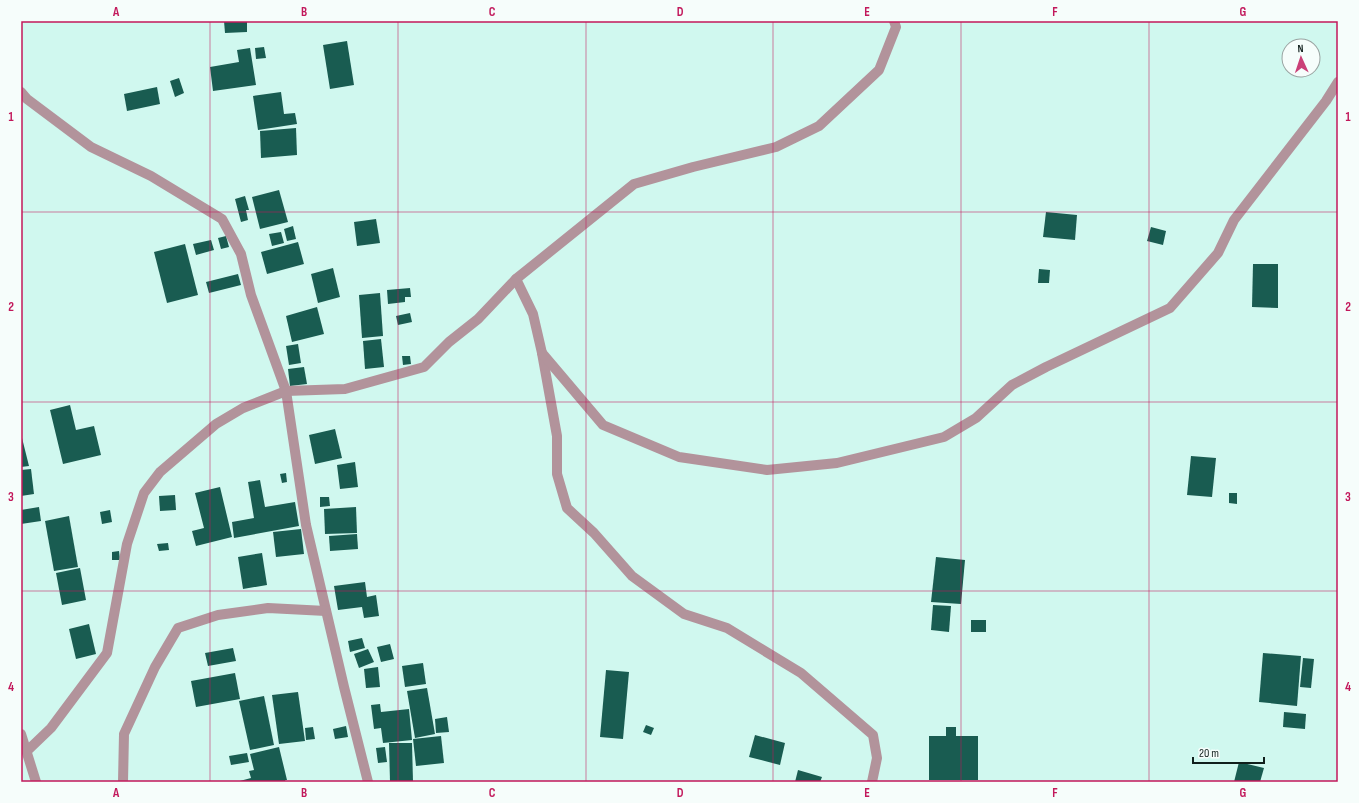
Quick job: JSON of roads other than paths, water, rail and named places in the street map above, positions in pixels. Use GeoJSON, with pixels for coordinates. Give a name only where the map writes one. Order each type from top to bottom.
{"type":"FeatureCollection","features":[{"type":"Feature","properties":{"kind":"street"},"geometry":{"type":"LineString","coordinates":[[26,750],[51,728],[107,653],[127,544],[144,493],[160,472],[216,424],[243,408],[286,391],[345,389],[424,367],[449,342],[478,319],[516,279],[634,184],[692,167],[776,147],[819,126],[879,70],[896,27],[894,21]]}},
{"type":"Feature","properties":{"kind":"street"},"geometry":{"type":"LineString","coordinates":[[542,353],[603,425],[679,457],[767,470],[837,463],[944,437],[976,418],[1012,385],[1046,367],[1170,308],[1218,253],[1234,220],[1326,101],[1338,82]]}},
{"type":"Feature","properties":{"kind":"street"},"geometry":{"type":"LineString","coordinates":[[21,92],[27,99],[91,147],[151,176],[222,218],[241,254],[251,296],[286,391],[306,525],[368,782]]}},
{"type":"Feature","properties":{"kind":"street"},"geometry":{"type":"LineString","coordinates":[[516,279],[533,314],[542,353],[557,436],[557,474],[567,508],[594,533],[632,576],[684,614],[726,628],[801,673],[873,735],[877,758],[872,782]]}},
{"type":"Feature","properties":{"kind":"street"},"geometry":{"type":"LineString","coordinates":[[123,782],[124,734],[155,667],[178,628],[218,615],[268,608],[326,611]]}},
{"type":"Feature","properties":{"kind":"street"},"geometry":{"type":"LineString","coordinates":[[21,734],[36,782]]}}]}
